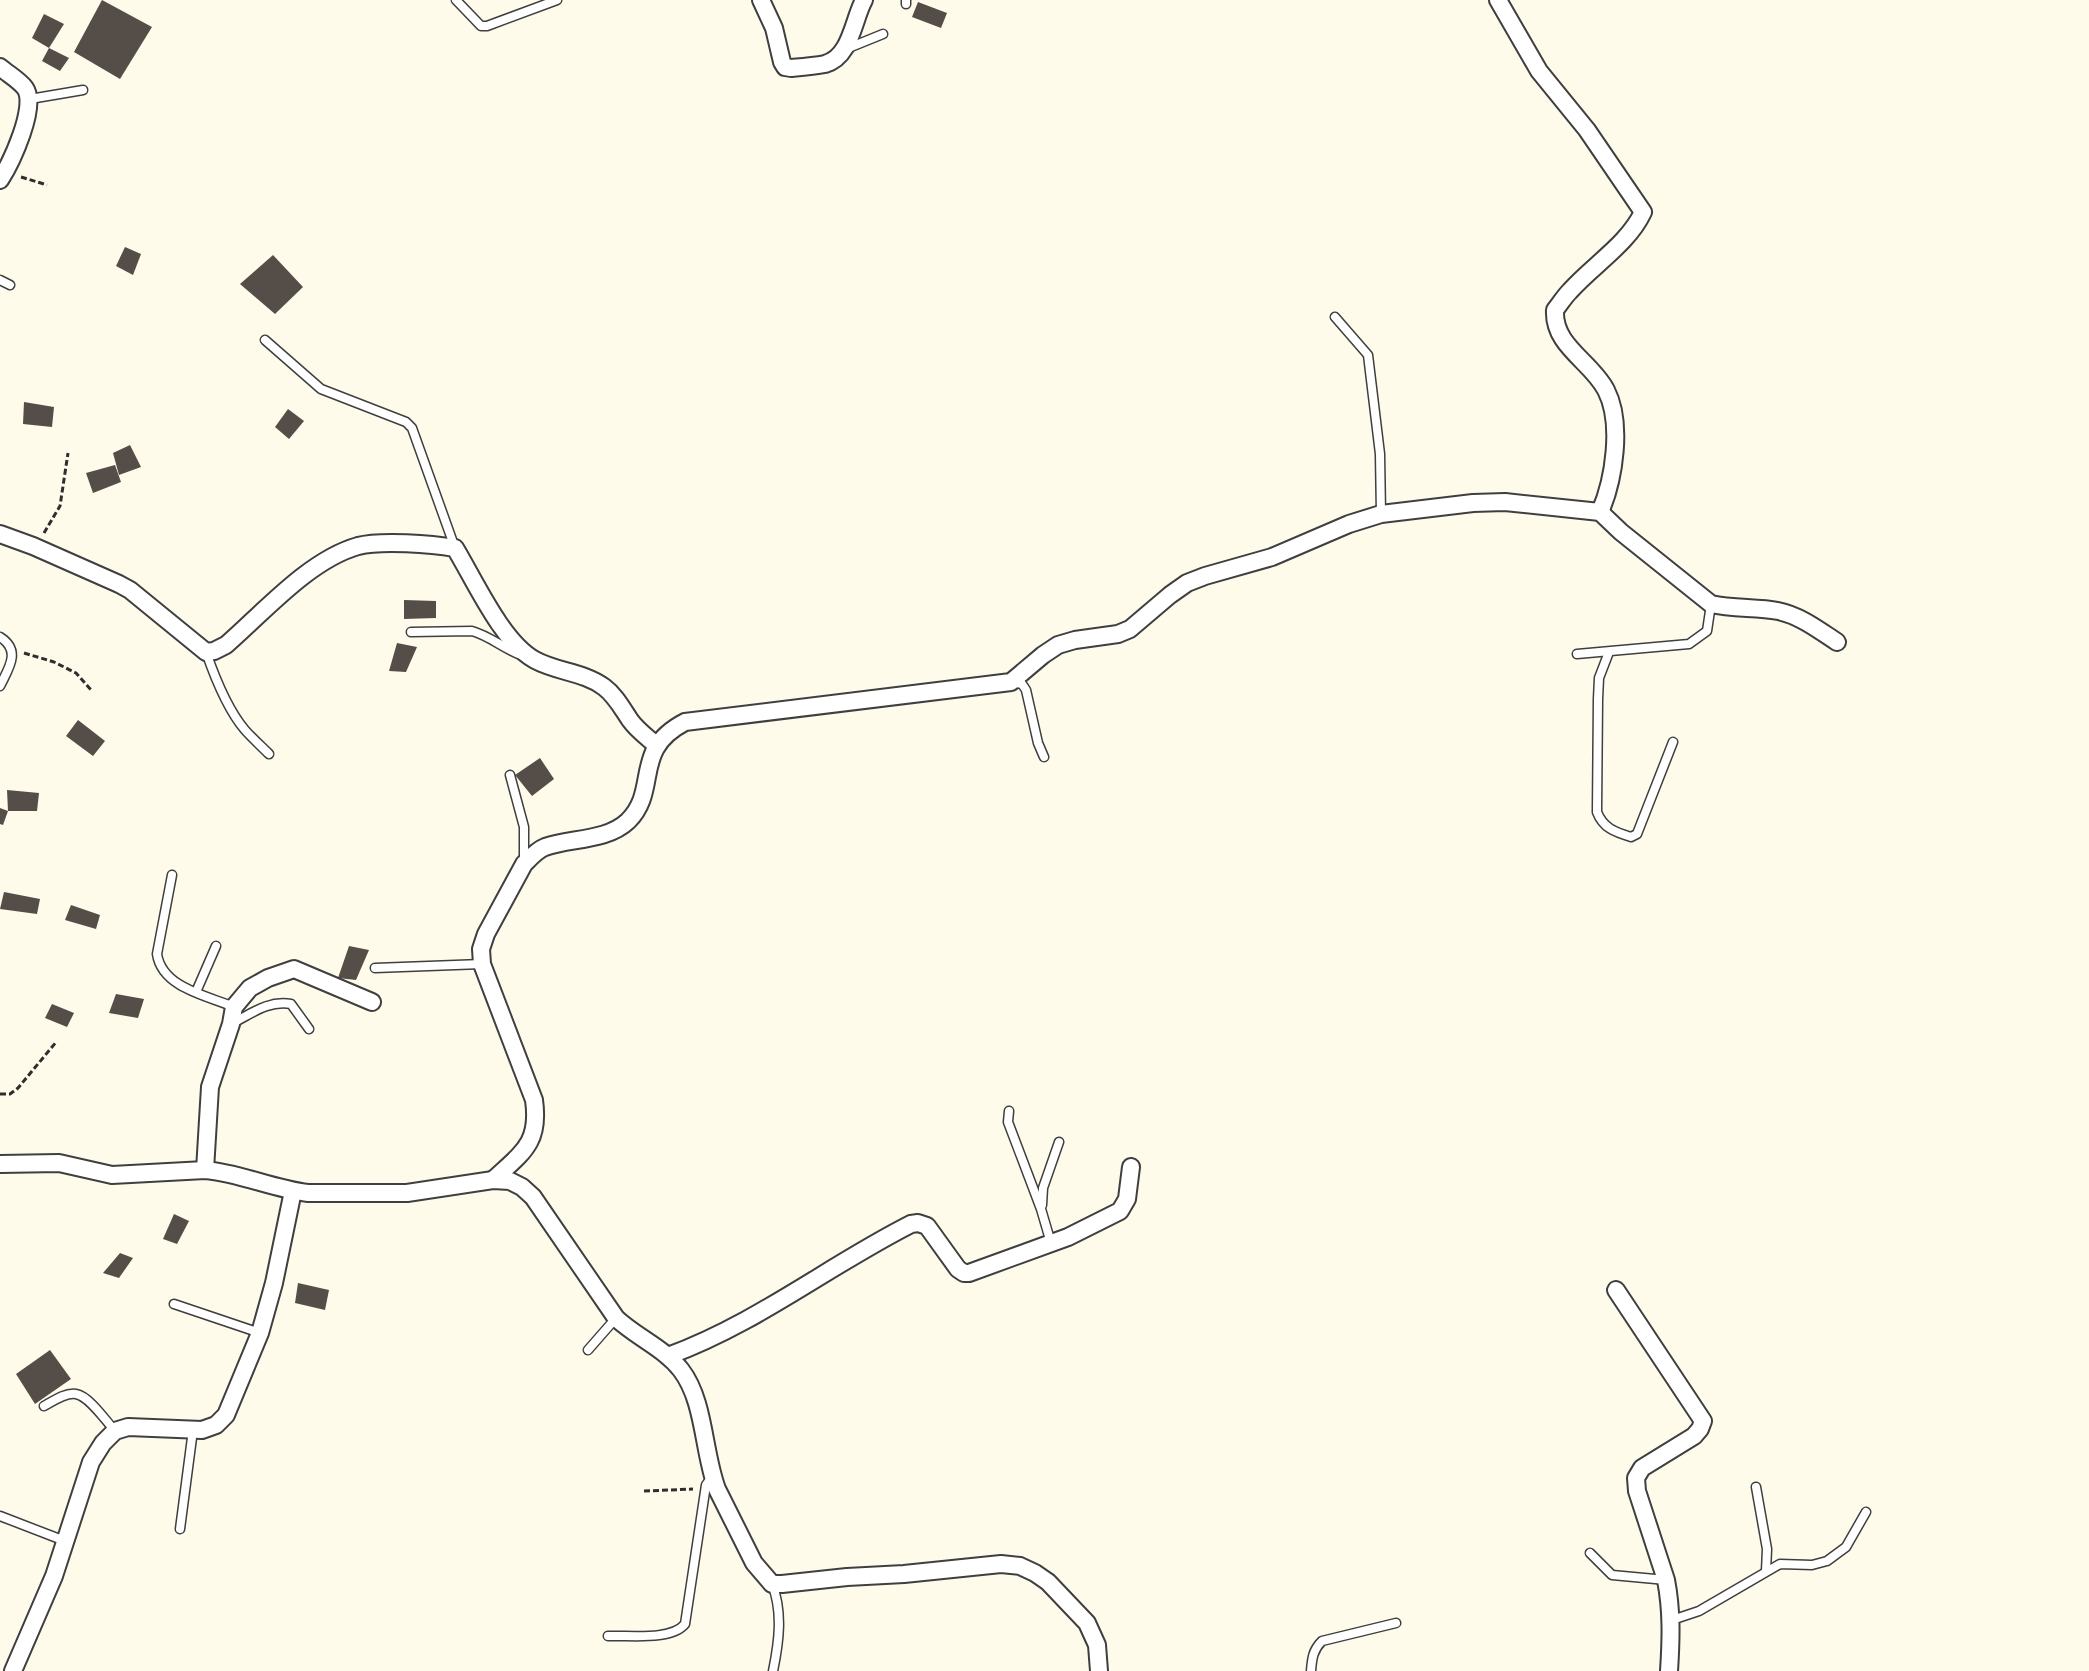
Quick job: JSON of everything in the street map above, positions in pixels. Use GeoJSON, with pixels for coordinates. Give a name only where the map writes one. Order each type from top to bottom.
{"type":"FeatureCollection","features":[{"type":"Feature","properties":{"kind":"street"},"geometry":{"type":"LineString","coordinates":[[761,0],[774,28],[782,62],[785,67],[791,68],[828,63],[843,51],[864,0]]}},
{"type":"Feature","properties":{"kind":"street"},"geometry":{"type":"LineString","coordinates":[[1498,0],[1539,71],[1587,130],[1643,212],[1627,235],[1569,291],[1555,310],[1557,329],[1568,347],[1593,372],[1606,390],[1614,417],[1615,453],[1608,494],[1600,512]]}},
{"type":"Feature","properties":{"kind":"street"},"geometry":{"type":"LineString","coordinates":[[0,67],[25,88],[30,99],[29,114],[2,176]]}},
{"type":"Feature","properties":{"kind":"street"},"geometry":{"type":"LineString","coordinates":[[493,1180],[521,1154],[532,1138],[537,1119],[534,1100],[482,964],[481,949],[486,934],[524,864],[544,848],[599,836],[626,823],[640,808],[650,759],[656,745],[672,729],[685,722],[1011,682],[1058,645],[1074,640],[1118,634],[1130,629],[1170,595],[1187,583],[1205,576],[1272,557],[1349,524],[1381,514],[1473,503],[1505,502],[1600,512],[1621,532],[1711,604],[1779,611],[1812,625],[1837,642]]}},
{"type":"Feature","properties":{"kind":"street"},"geometry":{"type":"LineString","coordinates":[[0,534],[33,546],[130,590],[206,652],[226,645],[311,570],[336,555],[360,546],[383,544],[455,548],[503,628],[517,645],[536,660],[590,679],[605,687],[640,731],[656,745]]}},
{"type":"Feature","properties":{"kind":"street"},"geometry":{"type":"LineString","coordinates":[[205,1170],[210,1087],[231,1024],[234,1007],[250,988],[268,978],[294,969],[372,1002]]}},
{"type":"Feature","properties":{"kind":"street"},"geometry":{"type":"LineString","coordinates":[[0,1164],[59,1163],[112,1175],[218,1171],[308,1193],[408,1193],[493,1180],[510,1181],[522,1187],[533,1197],[616,1318],[669,1356],[682,1371],[697,1403],[709,1481],[754,1563],[772,1584],[1000,1564],[1020,1566],[1035,1572],[1048,1582],[1087,1623],[1098,1646],[1099,1671]]}},
{"type":"Feature","properties":{"kind":"street"},"geometry":{"type":"LineString","coordinates":[[669,1356],[720,1335],[767,1310],[911,1224],[918,1223],[927,1226],[958,1269],[969,1274],[1068,1237],[1120,1211],[1127,1199],[1131,1167]]}},
{"type":"Feature","properties":{"kind":"street"},"geometry":{"type":"LineString","coordinates":[[14,1671],[54,1576],[91,1462],[103,1443],[115,1431],[128,1427],[202,1430],[216,1425],[226,1415],[260,1333],[274,1283],[293,1191]]}},
{"type":"Feature","properties":{"kind":"street"},"geometry":{"type":"LineString","coordinates":[[1616,1290],[1703,1420],[1695,1436],[1642,1468],[1636,1478],[1636,1491],[1666,1580],[1672,1620],[1669,1671]]}},
{"type":"Feature","properties":{"kind":"lane"},"geometry":{"type":"LineString","coordinates":[[456,0],[481,26],[487,26],[557,0]]}},
{"type":"Feature","properties":{"kind":"lane"},"geometry":{"type":"LineString","coordinates":[[843,51],[883,34]]}},
{"type":"Feature","properties":{"kind":"lane"},"geometry":{"type":"LineString","coordinates":[[30,99],[83,90]]}},
{"type":"Feature","properties":{"kind":"lane"},"geometry":{"type":"LineString","coordinates":[[0,280],[10,285]]}},
{"type":"Feature","properties":{"kind":"lane"},"geometry":{"type":"LineString","coordinates":[[1335,318],[1368,355],[1380,454],[1381,514]]}},
{"type":"Feature","properties":{"kind":"lane"},"geometry":{"type":"LineString","coordinates":[[265,340],[321,389],[406,422],[412,428],[455,548]]}},
{"type":"Feature","properties":{"kind":"lane"},"geometry":{"type":"LineString","coordinates":[[1577,654],[1689,644],[1707,630],[1711,604]]}},
{"type":"Feature","properties":{"kind":"lane"},"geometry":{"type":"LineString","coordinates":[[411,632],[472,631],[480,633],[510,651],[536,660]]}},
{"type":"Feature","properties":{"kind":"lane"},"geometry":{"type":"LineString","coordinates":[[0,637],[11,649],[13,657],[0,686]]}},
{"type":"Feature","properties":{"kind":"lane"},"geometry":{"type":"LineString","coordinates":[[206,652],[214,675],[235,716],[244,729],[269,753]]}},
{"type":"Feature","properties":{"kind":"lane"},"geometry":{"type":"LineString","coordinates":[[1609,652],[1599,678],[1597,812],[1601,822],[1611,830],[1631,837],[1637,834],[1673,742]]}},
{"type":"Feature","properties":{"kind":"lane"},"geometry":{"type":"LineString","coordinates":[[1011,682],[1022,684],[1026,690],[1038,743],[1044,757]]}},
{"type":"Feature","properties":{"kind":"lane"},"geometry":{"type":"LineString","coordinates":[[510,774],[524,827],[524,864]]}},
{"type":"Feature","properties":{"kind":"lane"},"geometry":{"type":"LineString","coordinates":[[172,875],[157,954],[158,962],[177,984],[234,1007]]}},
{"type":"Feature","properties":{"kind":"lane"},"geometry":{"type":"LineString","coordinates":[[196,992],[216,946]]}},
{"type":"Feature","properties":{"kind":"lane"},"geometry":{"type":"LineString","coordinates":[[375,968],[482,964]]}},
{"type":"Feature","properties":{"kind":"lane"},"geometry":{"type":"LineString","coordinates":[[231,1024],[268,1004],[285,1003],[291,1004],[309,1029]]}},
{"type":"Feature","properties":{"kind":"lane"},"geometry":{"type":"LineString","coordinates":[[1009,1111],[1008,1122],[1041,1209],[1051,1243]]}},
{"type":"Feature","properties":{"kind":"lane"},"geometry":{"type":"LineString","coordinates":[[1041,1209],[1043,1188],[1059,1143]]}},
{"type":"Feature","properties":{"kind":"lane"},"geometry":{"type":"LineString","coordinates":[[174,1304],[260,1333]]}},
{"type":"Feature","properties":{"kind":"lane"},"geometry":{"type":"LineString","coordinates":[[588,1350],[616,1318]]}},
{"type":"Feature","properties":{"kind":"lane"},"geometry":{"type":"LineString","coordinates":[[44,1406],[64,1395],[75,1393],[86,1399],[115,1431]]}},
{"type":"Feature","properties":{"kind":"lane"},"geometry":{"type":"LineString","coordinates":[[180,1529],[193,1430]]}},
{"type":"Feature","properties":{"kind":"lane"},"geometry":{"type":"LineString","coordinates":[[608,1636],[668,1634],[680,1630],[686,1624],[709,1481]]}},
{"type":"Feature","properties":{"kind":"lane"},"geometry":{"type":"LineString","coordinates":[[1756,1487],[1767,1549],[1766,1571]]}},
{"type":"Feature","properties":{"kind":"lane"},"geometry":{"type":"LineString","coordinates":[[1672,1620],[1699,1611],[1780,1564],[1812,1565],[1827,1561],[1846,1547],[1866,1512]]}},
{"type":"Feature","properties":{"kind":"lane"},"geometry":{"type":"LineString","coordinates":[[0,1516],[65,1541]]}},
{"type":"Feature","properties":{"kind":"lane"},"geometry":{"type":"LineString","coordinates":[[1590,1553],[1612,1575],[1666,1580]]}},
{"type":"Feature","properties":{"kind":"lane"},"geometry":{"type":"LineString","coordinates":[[772,1584],[778,1601],[779,1644],[773,1671]]}},
{"type":"Feature","properties":{"kind":"lane"},"geometry":{"type":"LineString","coordinates":[[1311,1671],[1312,1656],[1316,1647],[1323,1641],[1396,1623]]}},
{"type":"Feature","properties":{"kind":"path"},"geometry":{"type":"LineString","coordinates":[[2,176],[47,185]]}},
{"type":"Feature","properties":{"kind":"path"},"geometry":{"type":"LineString","coordinates":[[33,546],[48,527],[60,506],[68,453]]}},
{"type":"Feature","properties":{"kind":"path"},"geometry":{"type":"LineString","coordinates":[[11,649],[54,662],[76,673],[92,691]]}},
{"type":"Feature","properties":{"kind":"path"},"geometry":{"type":"LineString","coordinates":[[0,1094],[10,1094],[18,1088],[57,1041]]}},
{"type":"Feature","properties":{"kind":"path"},"geometry":{"type":"LineString","coordinates":[[644,1491],[691,1490],[709,1481]]}},
{"type":"Feature","properties":{"kind":"building"},"geometry":{"type":"Polygon","coordinates":[[[102,0],[152,27],[120,79],[74,52],[102,0]]]}},
{"type":"Feature","properties":{"kind":"building"},"geometry":{"type":"Polygon","coordinates":[[[918,2],[947,13],[941,28],[912,17],[918,2]]]}},
{"type":"Feature","properties":{"kind":"building"},"geometry":{"type":"Polygon","coordinates":[[[44,14],[64,24],[49,48],[32,38],[44,14]]]}},
{"type":"Feature","properties":{"kind":"building"},"geometry":{"type":"Polygon","coordinates":[[[49,48],[69,58],[60,71],[42,61],[49,48]]]}},
{"type":"Feature","properties":{"kind":"building"},"geometry":{"type":"Polygon","coordinates":[[[125,247],[141,254],[133,275],[116,266],[125,247]]]}},
{"type":"Feature","properties":{"kind":"building"},"geometry":{"type":"Polygon","coordinates":[[[273,255],[303,287],[275,314],[240,284],[273,255]]]}},
{"type":"Feature","properties":{"kind":"building"},"geometry":{"type":"Polygon","coordinates":[[[24,402],[54,407],[52,427],[23,424],[24,402]]]}},
{"type":"Feature","properties":{"kind":"building"},"geometry":{"type":"Polygon","coordinates":[[[288,409],[304,421],[289,439],[275,427],[288,409]]]}},
{"type":"Feature","properties":{"kind":"building"},"geometry":{"type":"Polygon","coordinates":[[[130,445],[141,467],[119,475],[113,453],[130,445]]]}},
{"type":"Feature","properties":{"kind":"building"},"geometry":{"type":"Polygon","coordinates":[[[115,465],[121,482],[93,493],[86,473],[115,465]]]}},
{"type":"Feature","properties":{"kind":"building"},"geometry":{"type":"Polygon","coordinates":[[[404,600],[436,601],[436,618],[404,619],[404,600]]]}},
{"type":"Feature","properties":{"kind":"building"},"geometry":{"type":"Polygon","coordinates":[[[397,643],[417,647],[406,672],[389,671],[397,643]]]}},
{"type":"Feature","properties":{"kind":"building"},"geometry":{"type":"Polygon","coordinates":[[[78,720],[105,741],[93,756],[66,736],[78,720]]]}},
{"type":"Feature","properties":{"kind":"building"},"geometry":{"type":"Polygon","coordinates":[[[540,758],[554,779],[532,796],[515,775],[540,758]]]}},
{"type":"Feature","properties":{"kind":"building"},"geometry":{"type":"Polygon","coordinates":[[[7,790],[39,793],[37,811],[8,811],[7,790]]]}},
{"type":"Feature","properties":{"kind":"building"},"geometry":{"type":"Polygon","coordinates":[[[0,808],[8,811],[3,825],[0,824],[0,808]]]}},
{"type":"Feature","properties":{"kind":"building"},"geometry":{"type":"Polygon","coordinates":[[[4,892],[40,899],[37,914],[0,909],[4,892]]]}},
{"type":"Feature","properties":{"kind":"building"},"geometry":{"type":"Polygon","coordinates":[[[71,905],[100,915],[96,929],[65,920],[71,905]]]}},
{"type":"Feature","properties":{"kind":"building"},"geometry":{"type":"Polygon","coordinates":[[[349,946],[369,950],[356,980],[338,978],[349,946]]]}},
{"type":"Feature","properties":{"kind":"building"},"geometry":{"type":"Polygon","coordinates":[[[116,994],[144,999],[138,1018],[109,1013],[116,994]]]}},
{"type":"Feature","properties":{"kind":"building"},"geometry":{"type":"Polygon","coordinates":[[[52,1004],[74,1013],[67,1027],[45,1018],[52,1004]]]}},
{"type":"Feature","properties":{"kind":"building"},"geometry":{"type":"Polygon","coordinates":[[[174,1214],[189,1221],[177,1244],[163,1239],[174,1214]]]}},
{"type":"Feature","properties":{"kind":"building"},"geometry":{"type":"Polygon","coordinates":[[[120,1253],[133,1258],[119,1278],[103,1273],[120,1253]]]}},
{"type":"Feature","properties":{"kind":"building"},"geometry":{"type":"Polygon","coordinates":[[[298,1283],[329,1290],[325,1310],[295,1303],[298,1283]]]}},
{"type":"Feature","properties":{"kind":"building"},"geometry":{"type":"Polygon","coordinates":[[[50,1350],[71,1379],[35,1404],[16,1374],[50,1350]]]}}]}
